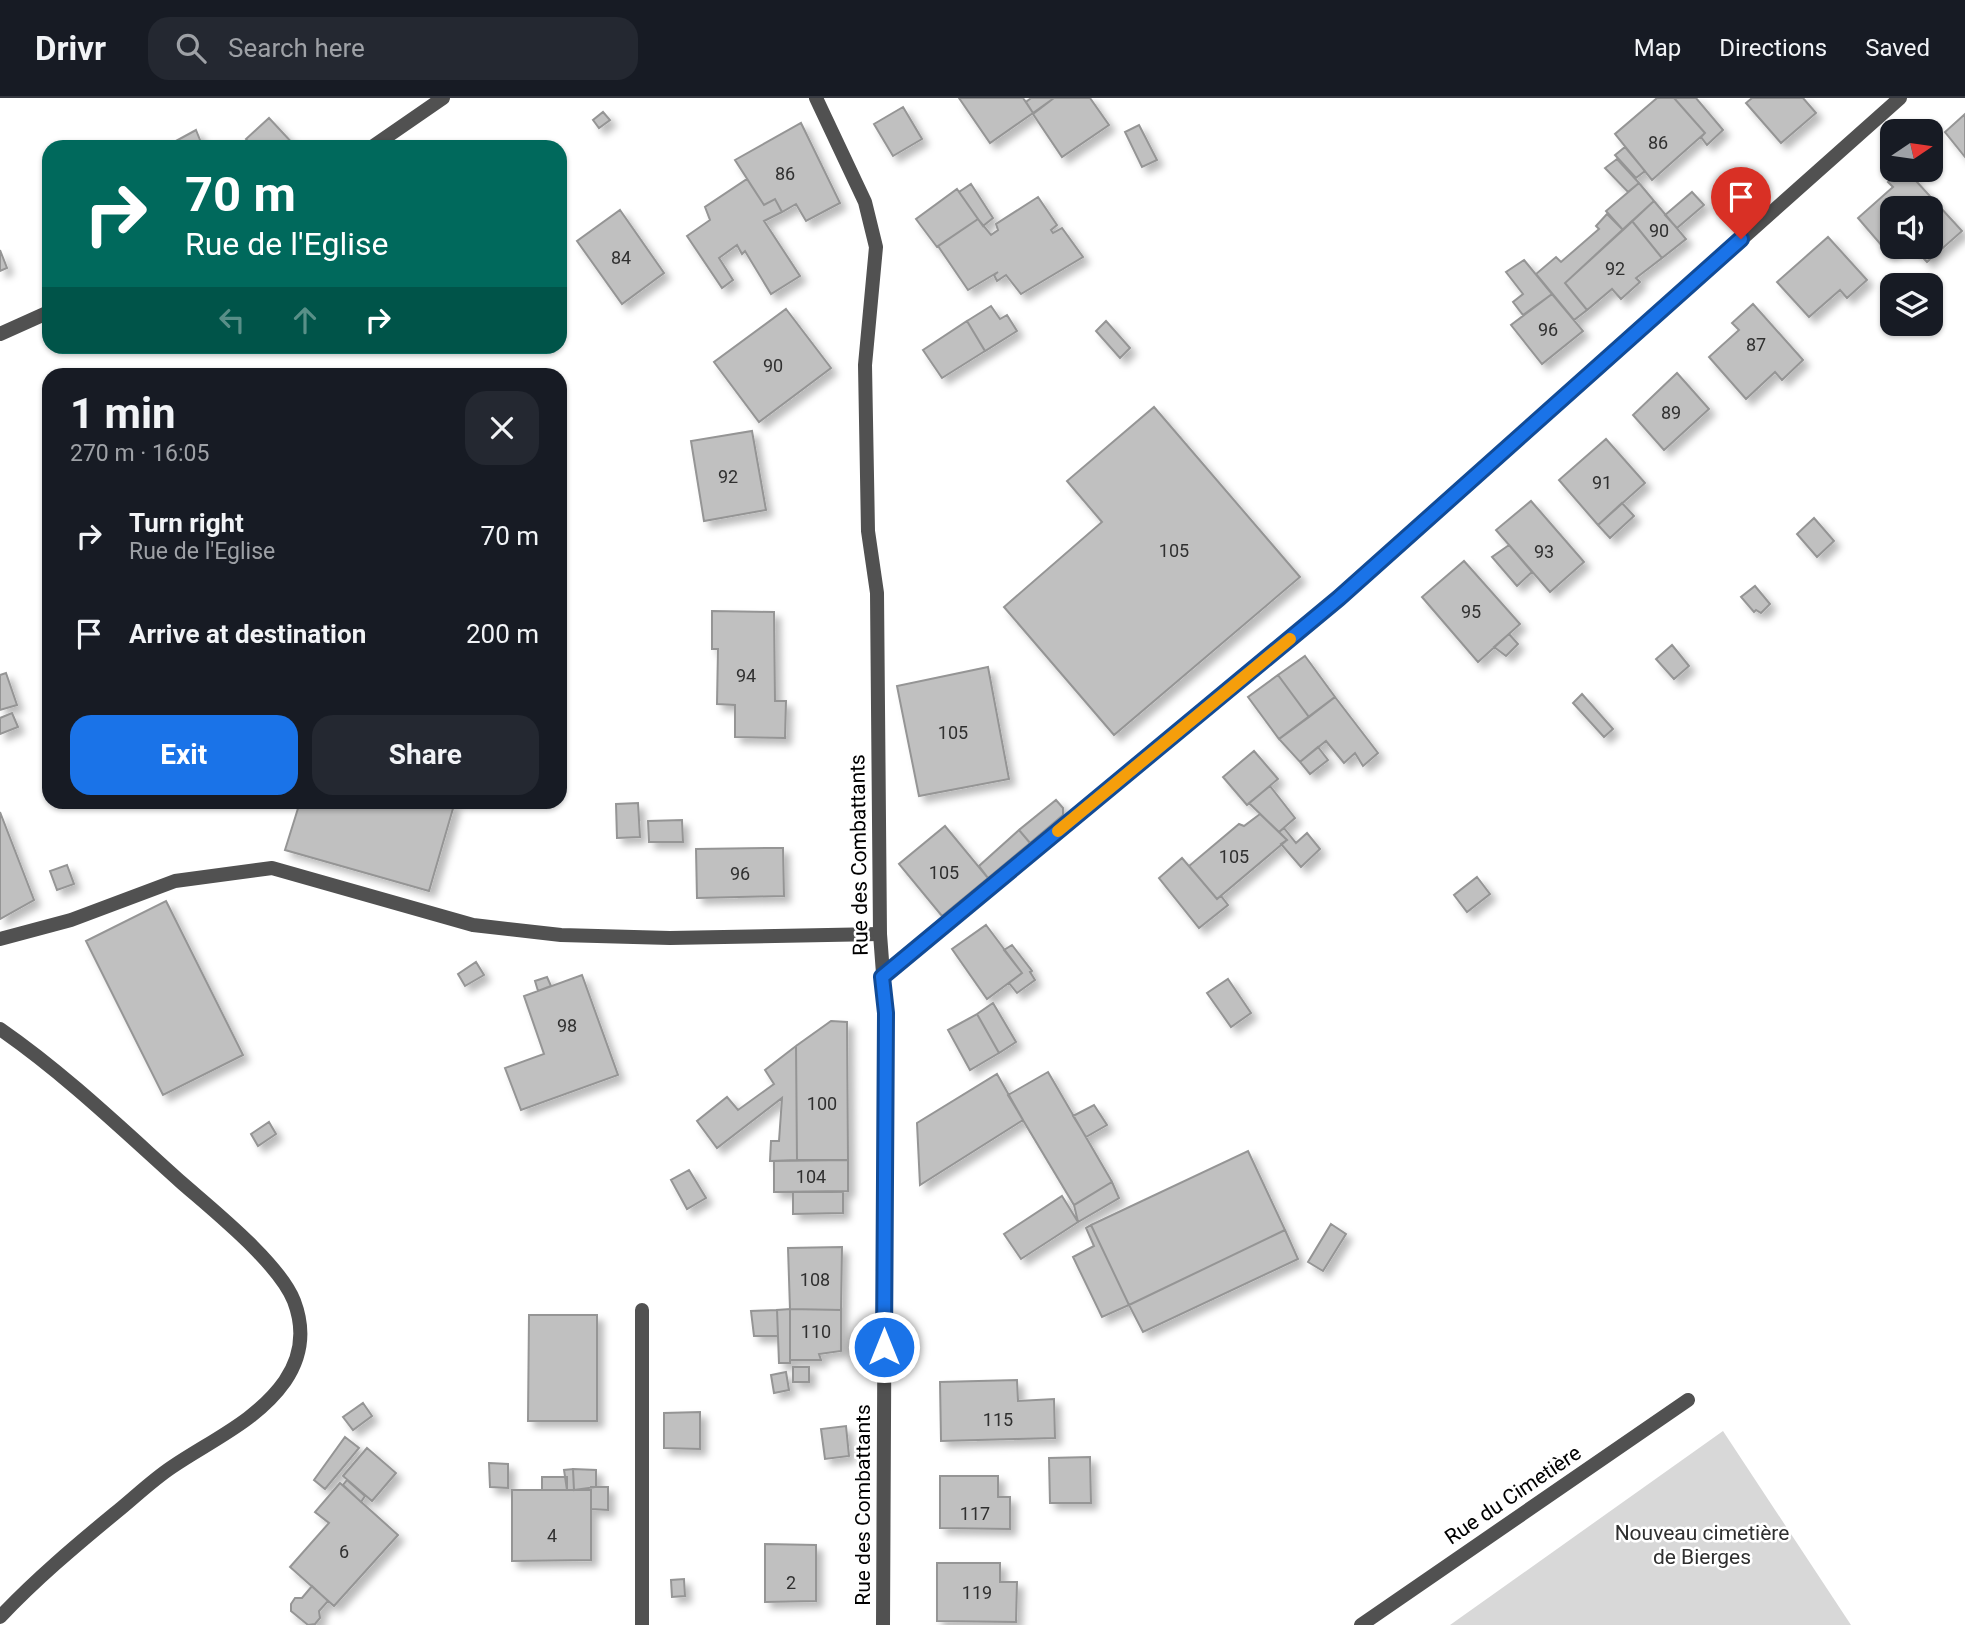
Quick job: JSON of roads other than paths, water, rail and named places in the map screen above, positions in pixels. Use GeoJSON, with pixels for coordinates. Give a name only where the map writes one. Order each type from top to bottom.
{"type":"FeatureCollection","features":[{"type":"Feature","properties":{"kind":"street"},"geometry":{"type":"LineString","coordinates":[[382,140],[443,98]]}},
{"type":"Feature","properties":{"kind":"street","name":"Rue des Combattants"},"geometry":{"type":"LineString","coordinates":[[816,98],[865,202],[876,247],[865,365],[867,531],[877,593],[880,934],[886,1013],[883,1625]]}},
{"type":"Feature","properties":{"kind":"street"},"geometry":{"type":"LineString","coordinates":[[882,977],[1339,598],[1900,98]]}},
{"type":"Feature","properties":{"kind":"street"},"geometry":{"type":"LineString","coordinates":[[0,334],[42,315]]}},
{"type":"Feature","properties":{"kind":"street"},"geometry":{"type":"LineString","coordinates":[[0,939],[71,920],[175,881],[272,868],[473,925],[561,935],[670,938],[880,934]]}},
{"type":"Feature","properties":{"kind":"street"},"geometry":{"type":"LineString","coordinates":[[0,1029],[91,1101],[224,1220],[281,1279],[293,1300],[301,1341],[298,1357],[284,1382],[249,1418],[170,1468],[38,1577],[0,1617]]}},
{"type":"Feature","properties":{"kind":"street"},"geometry":{"type":"LineString","coordinates":[[642,1310],[642,1625]]}},
{"type":"Feature","properties":{"kind":"street","name":"Rue du Cimetière"},"geometry":{"type":"LineString","coordinates":[[1361,1625],[1688,1400]]}},
{"type":"Feature","properties":{"kind":"park label","name":"Nouveau cimetière de Bierges"},"geometry":{"type":"Point","coordinates":[1702,1545]}}]}
